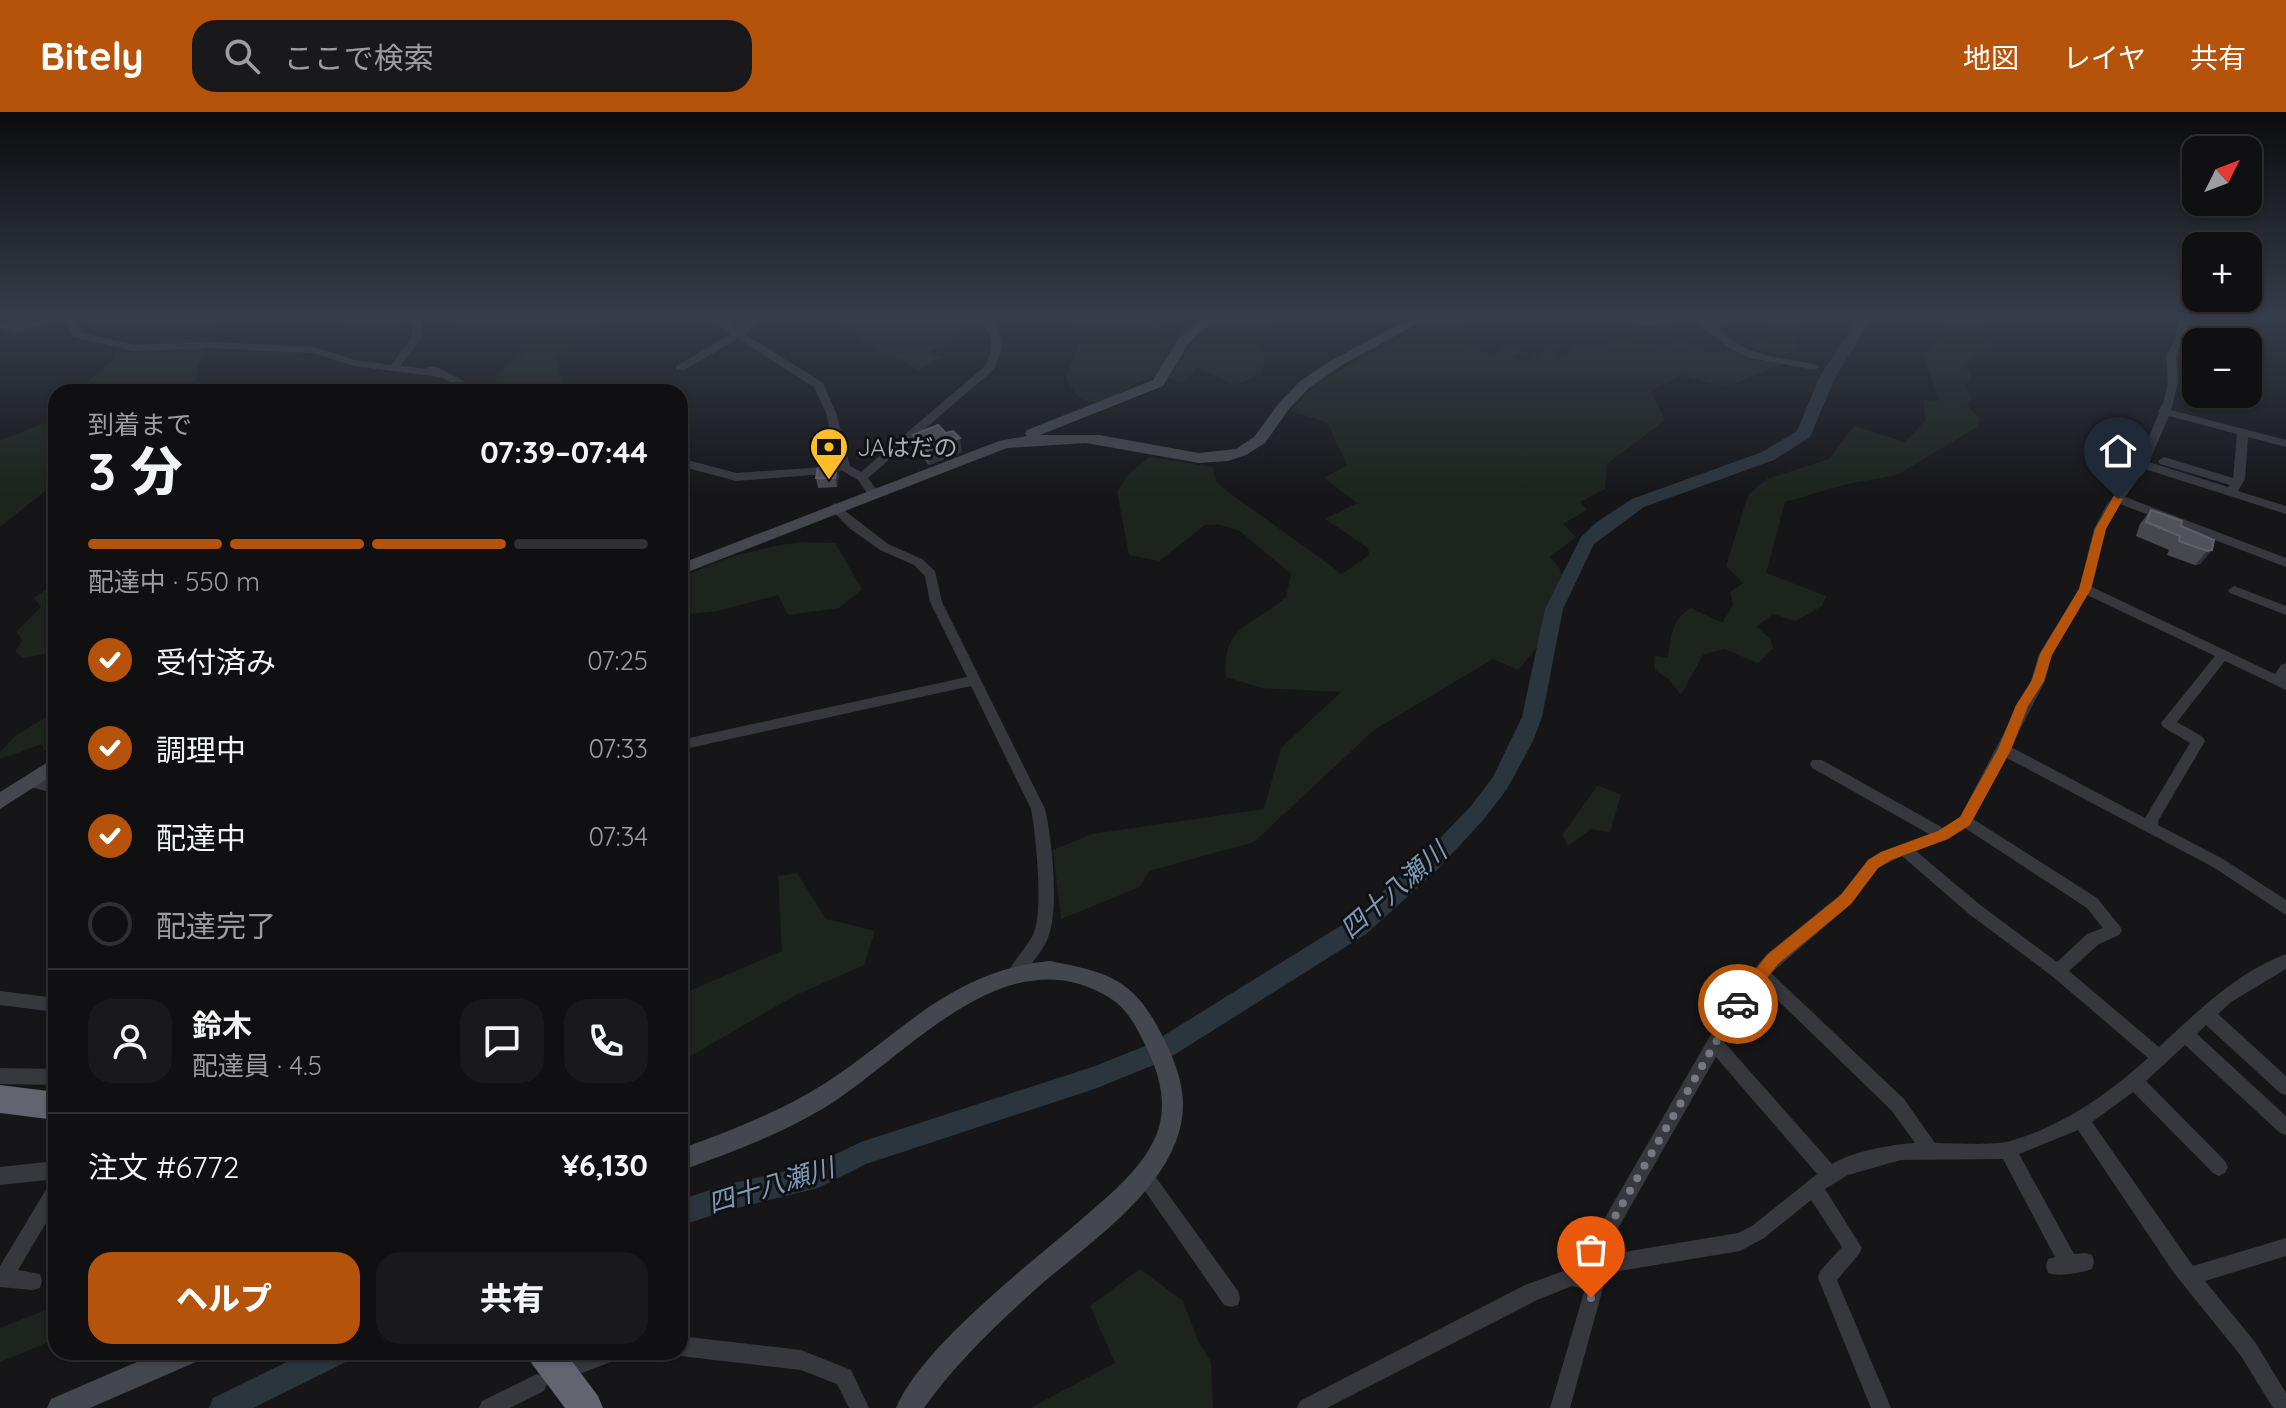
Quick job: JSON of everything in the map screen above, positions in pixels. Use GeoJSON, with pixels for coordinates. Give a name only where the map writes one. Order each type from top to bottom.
{"type":"FeatureCollection","features":[{"type":"Feature","properties":{"kind":"highway"},"geometry":{"type":"LineString","coordinates":[[0,1099],[48,1105]]}},
{"type":"Feature","properties":{"kind":"highway"},"geometry":{"type":"LineString","coordinates":[[541,1368],[586,1408]]}},
{"type":"Feature","properties":{"kind":"street"},"geometry":{"type":"LineString","coordinates":[[440,374],[462,384]]}},
{"type":"Feature","properties":{"kind":"street"},"geometry":{"type":"LineString","coordinates":[[802,374],[819,385],[831,413],[845,468]]}},
{"type":"Feature","properties":{"kind":"street"},"geometry":{"type":"LineString","coordinates":[[862,477],[982,374]]}},
{"type":"Feature","properties":{"kind":"street"},"geometry":{"type":"LineString","coordinates":[[688,567],[835,507],[1149,389],[1165,374]]}},
{"type":"Feature","properties":{"kind":"street"},"geometry":{"type":"LineString","coordinates":[[1004,444],[1078,437],[1195,458],[1237,454],[1264,438],[1283,407],[1301,387],[1323,374]]}},
{"type":"Feature","properties":{"kind":"street"},"geometry":{"type":"LineString","coordinates":[[1560,1408],[1588,1314],[1609,1227],[1745,991],[1802,933],[1846,899],[1873,864],[1943,835],[1965,821],[2004,750],[2022,705],[2038,681],[2046,654],[2085,589],[2100,529],[2143,464],[2168,404],[2172,374]]}},
{"type":"Feature","properties":{"kind":"street"},"geometry":{"type":"LineString","coordinates":[[2163,411],[2286,444]]}},
{"type":"Feature","properties":{"kind":"street"},"geometry":{"type":"LineString","coordinates":[[2234,487],[2242,462],[2243,433]]}},
{"type":"Feature","properties":{"kind":"street"},"geometry":{"type":"LineString","coordinates":[[2164,461],[2234,487]]}},
{"type":"Feature","properties":{"kind":"street"},"geometry":{"type":"LineString","coordinates":[[688,464],[736,477],[845,468],[862,477],[873,493]]}},
{"type":"Feature","properties":{"kind":"street"},"geometry":{"type":"LineString","coordinates":[[2143,464],[2274,499],[2286,510]]}},
{"type":"Feature","properties":{"kind":"street"},"geometry":{"type":"LineString","coordinates":[[2118,499],[2286,563]]}},
{"type":"Feature","properties":{"kind":"street"},"geometry":{"type":"LineString","coordinates":[[835,507],[853,525],[884,547],[918,562],[931,574],[936,602],[1038,809],[1043,831],[1046,891],[1042,934],[1016,972]]}},
{"type":"Feature","properties":{"kind":"street"},"geometry":{"type":"LineString","coordinates":[[2085,589],[2282,683],[2286,668]]}},
{"type":"Feature","properties":{"kind":"street"},"geometry":{"type":"LineString","coordinates":[[2234,590],[2286,611]]}},
{"type":"Feature","properties":{"kind":"street"},"geometry":{"type":"LineString","coordinates":[[2151,827],[2151,820],[2198,741],[2166,726],[2223,655]]}},
{"type":"Feature","properties":{"kind":"street"},"geometry":{"type":"LineString","coordinates":[[688,743],[973,681]]}},
{"type":"Feature","properties":{"kind":"street"},"geometry":{"type":"LineString","coordinates":[[2004,750],[2218,863],[2286,908]]}},
{"type":"Feature","properties":{"kind":"street"},"geometry":{"type":"LineString","coordinates":[[1817,764],[1943,835]]}},
{"type":"Feature","properties":{"kind":"street"},"geometry":{"type":"LineString","coordinates":[[0,802],[48,769]]}},
{"type":"Feature","properties":{"kind":"street"},"geometry":{"type":"LineString","coordinates":[[29,781],[48,786]]}},
{"type":"Feature","properties":{"kind":"street"},"geometry":{"type":"LineString","coordinates":[[1965,821],[2092,903],[2114,930],[2093,939],[2058,971]]}},
{"type":"Feature","properties":{"kind":"street"},"geometry":{"type":"LineString","coordinates":[[1907,848],[1924,824]]}},
{"type":"Feature","properties":{"kind":"street"},"geometry":{"type":"LineString","coordinates":[[1907,848],[1974,909],[2058,971],[2158,1056]]}},
{"type":"Feature","properties":{"kind":"street"},"geometry":{"type":"LineString","coordinates":[[1307,1408],[1532,1292],[1572,1277],[1740,1242],[1758,1232],[1813,1187],[1844,1167],[1901,1152],[2008,1150],[2081,1120],[2134,1081],[2225,997],[2283,966]]}},
{"type":"Feature","properties":{"kind":"street"},"geometry":{"type":"LineString","coordinates":[[688,1157],[780,1121],[867,1068],[977,986],[1016,972],[1046,969],[1071,972],[1097,981],[1133,1004],[1168,1067],[1173,1098],[1160,1152],[1144,1175],[972,1331],[930,1377],[909,1408]]}},
{"type":"Feature","properties":{"kind":"street"},"geometry":{"type":"LineString","coordinates":[[1761,974],[1898,1105],[1930,1150]]}},
{"type":"Feature","properties":{"kind":"street"},"geometry":{"type":"LineString","coordinates":[[0,998],[48,1004]]}},
{"type":"Feature","properties":{"kind":"street"},"geometry":{"type":"LineString","coordinates":[[2205,1013],[2286,1087]]}},
{"type":"Feature","properties":{"kind":"street"},"geometry":{"type":"LineString","coordinates":[[2184,1033],[2286,1127]]}},
{"type":"Feature","properties":{"kind":"street"},"geometry":{"type":"LineString","coordinates":[[1715,1044],[1830,1175]]}},
{"type":"Feature","properties":{"kind":"street"},"geometry":{"type":"LineString","coordinates":[[0,1076],[48,1077]]}},
{"type":"Feature","properties":{"kind":"street"},"geometry":{"type":"LineString","coordinates":[[2134,1081],[2219,1167]]}},
{"type":"Feature","properties":{"kind":"street"},"geometry":{"type":"LineString","coordinates":[[2081,1120],[2190,1276],[2248,1349],[2284,1408]]}},
{"type":"Feature","properties":{"kind":"street"},"geometry":{"type":"LineString","coordinates":[[2008,1150],[2070,1264]]}},
{"type":"Feature","properties":{"kind":"street"},"geometry":{"type":"LineString","coordinates":[[0,1176],[48,1171]]}},
{"type":"Feature","properties":{"kind":"street"},"geometry":{"type":"LineString","coordinates":[[1144,1175],[1231,1298]]}},
{"type":"Feature","properties":{"kind":"street"},"geometry":{"type":"LineString","coordinates":[[1813,1187],[1853,1248],[1827,1278],[1881,1408]]}},
{"type":"Feature","properties":{"kind":"street"},"geometry":{"type":"LineString","coordinates":[[33,1281],[2,1278],[48,1202]]}},
{"type":"Feature","properties":{"kind":"street"},"geometry":{"type":"LineString","coordinates":[[2190,1276],[2286,1247]]}},
{"type":"Feature","properties":{"kind":"street"},"geometry":{"type":"LineString","coordinates":[[688,1347],[801,1360],[844,1377],[859,1408]]}},
{"type":"Feature","properties":{"kind":"street"},"geometry":{"type":"LineString","coordinates":[[60,1408],[171,1360]]}},
{"type":"Feature","properties":{"kind":"street"},"geometry":{"type":"LineString","coordinates":[[582,1363],[590,1360]]}},
{"type":"Feature","properties":{"kind":"street"},"geometry":{"type":"LineString","coordinates":[[489,1408],[541,1368]]}},
{"type":"Feature","properties":{"kind":"shaded area"},"geometry":{"type":"Polygon","coordinates":[[[96,374],[197,374],[196,384],[85,384],[96,374]]]}},
{"type":"Feature","properties":{"kind":"shaded area"},"geometry":{"type":"Polygon","coordinates":[[[497,374],[560,374],[562,384],[495,384],[497,374]]]}},
{"type":"Feature","properties":{"kind":"shaded area"},"geometry":{"type":"Polygon","coordinates":[[[1067,374],[1191,374],[1184,382],[1152,378],[1096,402],[1085,401],[1075,393],[1067,374]]]}},
{"type":"Feature","properties":{"kind":"shaded area"},"geometry":{"type":"Polygon","coordinates":[[[1211,374],[1261,374],[1235,385],[1211,374]]]}},
{"type":"Feature","properties":{"kind":"shaded area"},"geometry":{"type":"Polygon","coordinates":[[[1332,374],[1757,374],[1725,387],[1680,375],[1651,392],[1665,420],[1607,464],[1605,489],[1580,502],[1587,510],[1563,524],[1576,537],[1550,557],[1559,567],[1562,578],[1551,597],[1541,643],[1518,670],[1493,659],[1374,730],[1254,842],[1149,871],[1140,887],[1061,919],[1053,850],[1092,834],[1264,809],[1281,748],[1341,692],[1262,688],[1226,677],[1226,660],[1234,636],[1286,597],[1291,574],[1240,531],[1218,524],[1205,525],[1159,561],[1129,555],[1117,492],[1128,474],[1150,457],[1212,467],[1217,482],[1227,491],[1342,574],[1369,555],[1368,548],[1325,519],[1357,503],[1324,478],[1347,465],[1327,422],[1289,411],[1315,384],[1332,374]]]}},
{"type":"Feature","properties":{"kind":"shaded area"},"geometry":{"type":"Polygon","coordinates":[[[1930,374],[1972,374],[1965,386],[1972,397],[1967,405],[1980,419],[1977,427],[1897,475],[1847,484],[1785,502],[1766,573],[1826,596],[1822,606],[1796,621],[1773,614],[1756,627],[1770,638],[1773,648],[1758,663],[1724,649],[1703,655],[1682,693],[1655,670],[1654,656],[1668,658],[1671,636],[1684,612],[1691,608],[1722,623],[1733,605],[1730,592],[1743,583],[1726,566],[1748,495],[1767,479],[1829,459],[1854,426],[1905,442],[1925,421],[1924,400],[1940,401],[1930,374]]]}},
{"type":"Feature","properties":{"kind":"shaded area"},"geometry":{"type":"Polygon","coordinates":[[[48,422],[48,489],[0,527],[0,440],[48,422]]]}},
{"type":"Feature","properties":{"kind":"shaded area"},"geometry":{"type":"Polygon","coordinates":[[[801,542],[835,543],[862,589],[839,608],[788,615],[778,595],[717,611],[688,614],[688,575],[709,565],[769,547],[801,542]]]}},
{"type":"Feature","properties":{"kind":"shaded area"},"geometry":{"type":"Polygon","coordinates":[[[48,588],[48,653],[23,658],[15,652],[22,641],[17,631],[41,607],[34,598],[48,588]]]}},
{"type":"Feature","properties":{"kind":"shaded area"},"geometry":{"type":"Polygon","coordinates":[[[48,716],[48,750],[44,750],[42,744],[0,759],[0,752],[14,737],[48,716]]]}},
{"type":"Feature","properties":{"kind":"shaded area"},"geometry":{"type":"Polygon","coordinates":[[[1598,785],[1621,795],[1610,832],[1591,829],[1568,846],[1562,835],[1598,785]]]}},
{"type":"Feature","properties":{"kind":"shaded area"},"geometry":{"type":"Polygon","coordinates":[[[797,873],[826,919],[875,931],[864,965],[796,995],[688,1057],[688,992],[782,951],[778,876],[797,873]]]}},
{"type":"Feature","properties":{"kind":"shaded area"},"geometry":{"type":"Polygon","coordinates":[[[1140,1269],[1183,1301],[1198,1341],[1211,1362],[1213,1408],[1030,1408],[1115,1363],[1090,1306],[1140,1269]]]}},
{"type":"Feature","properties":{"kind":"shaded area"},"geometry":{"type":"Polygon","coordinates":[[[48,1309],[48,1342],[0,1362],[0,1328],[48,1309]]]}},
{"type":"Feature","properties":{"kind":"building"},"geometry":{"type":"Polygon","coordinates":[[[938,425],[946,433],[953,431],[960,438],[927,451],[913,435],[938,425]]]}},
{"type":"Feature","properties":{"kind":"building"},"geometry":{"type":"Polygon","coordinates":[[[837,466],[835,478],[816,478],[818,468],[837,466]]]}},
{"type":"Feature","properties":{"kind":"building"},"geometry":{"type":"Polygon","coordinates":[[[2151,510],[2182,521],[2181,526],[2214,540],[2212,550],[2179,541],[2180,536],[2146,522],[2151,510]]]}},
{"type":"Feature","properties":{"kind":"waterway","name":"四十八瀬川"},"geometry":{"type":"LineString","coordinates":[[688,1210],[725,1198],[818,1176],[861,1154],[1097,1077],[1158,1052],[1358,927],[1428,865],[1477,813],[1500,783],[1532,717],[1554,609],[1587,541],[1603,526],[1638,503],[1768,456],[1804,434],[1829,374]]}},
{"type":"Feature","properties":{"kind":"waterway","name":"四十八瀬川"},"geometry":{"type":"LineString","coordinates":[[223,1408],[320,1360]]}},
{"type":"Feature","properties":{"kind":"way so far"},"geometry":{"type":"LineString","coordinates":[[1591,1298],[1609,1227],[1738,1004]]}},
{"type":"Feature","properties":{"kind":"place","name":"JAはだの"},"geometry":{"type":"Point","coordinates":[829,481]}},
{"type":"Feature","properties":{"kind":"route"},"geometry":{"type":"LineString","coordinates":[[1738,1004],[1745,991],[1773,959],[1846,899],[1873,864],[1886,856],[1943,835],[1965,821],[2004,750],[2022,705],[2038,681],[2046,654],[2085,589],[2100,529],[2118,499]]}}]}
